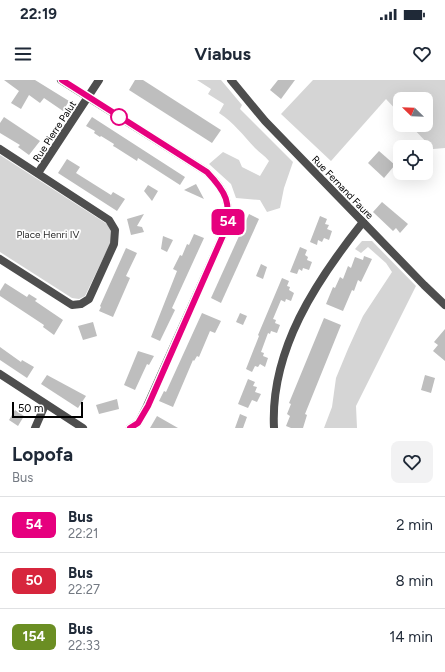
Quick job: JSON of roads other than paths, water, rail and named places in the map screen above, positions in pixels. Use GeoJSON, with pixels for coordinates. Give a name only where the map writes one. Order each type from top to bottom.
{"type":"FeatureCollection","features":[{"type":"Feature","properties":{"kind":"street"},"geometry":{"type":"LineString","coordinates":[[62,80],[207,172],[220,185],[227,197],[229,216],[225,231],[148,406],[138,423],[130,428]]}},
{"type":"Feature","properties":{"kind":"street","name":"Rue Pierre Palut"},"geometry":{"type":"LineString","coordinates":[[38,173],[99,80]]}},
{"type":"Feature","properties":{"kind":"street","name":"Rue Fernand Faure"},"geometry":{"type":"LineString","coordinates":[[231,80],[265,121],[445,305]]}},
{"type":"Feature","properties":{"kind":"street"},"geometry":{"type":"LineString","coordinates":[[0,150],[109,220],[114,230],[114,244],[89,299],[81,304],[72,305],[61,299],[0,259]]}},
{"type":"Feature","properties":{"kind":"street"},"geometry":{"type":"LineString","coordinates":[[274,428],[273,406],[277,382],[296,324],[313,291],[335,258],[363,222]]}},
{"type":"Feature","properties":{"kind":"street"},"geometry":{"type":"LineString","coordinates":[[0,374],[45,405],[83,428]]}},
{"type":"Feature","properties":{"kind":"street"},"geometry":{"type":"LineString","coordinates":[[35,428],[45,405]]}},
{"type":"Feature","properties":{"kind":"park label","name":"Place Henri IV"},"geometry":{"type":"Point","coordinates":[48,234]}}]}
